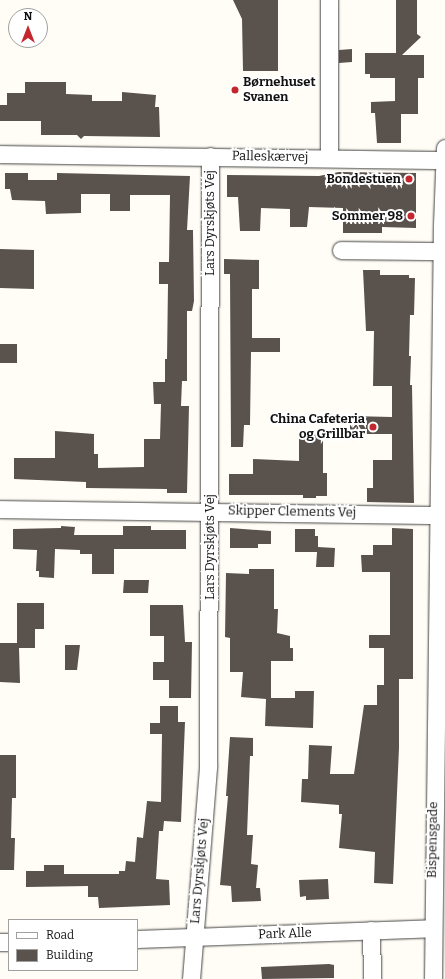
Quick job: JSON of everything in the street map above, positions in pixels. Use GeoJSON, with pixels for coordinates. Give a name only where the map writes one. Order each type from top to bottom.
{"type":"FeatureCollection","features":[{"type":"Feature","properties":{"kind":"street"},"geometry":{"type":"LineString","coordinates":[[329,0],[329,158]]}},
{"type":"Feature","properties":{"kind":"street","name":"Palleskærvej"},"geometry":{"type":"LineString","coordinates":[[0,154],[329,158],[444,154]]}},
{"type":"Feature","properties":{"kind":"street","name":"Bispensgade"},"geometry":{"type":"LineString","coordinates":[[433,979],[432,928],[439,858],[439,515],[442,440],[441,251],[444,154]]}},
{"type":"Feature","properties":{"kind":"street","name":"Lars Dyrskjøts Vej"},"geometry":{"type":"LineString","coordinates":[[191,979],[208,766],[210,156]]}},
{"type":"Feature","properties":{"kind":"street"},"geometry":{"type":"LineString","coordinates":[[340,250],[441,251]]}},
{"type":"Feature","properties":{"kind":"street","name":"Skipper Clements Vej"},"geometry":{"type":"LineString","coordinates":[[0,509],[439,515]]}},
{"type":"Feature","properties":{"kind":"street","name":"Park Alle"},"geometry":{"type":"LineString","coordinates":[[138,939],[432,928]]}},
{"type":"Feature","properties":{"kind":"street"},"geometry":{"type":"LineString","coordinates":[[371,930],[372,979]]}},
{"type":"Feature","properties":{"kind":"building"},"geometry":{"type":"Polygon","coordinates":[[[233,0],[278,0],[278,71],[243,71],[242,19],[233,0]]]}},
{"type":"Feature","properties":{"kind":"building"},"geometry":{"type":"Polygon","coordinates":[[[396,0],[417,0],[417,34],[421,37],[402,55],[424,55],[424,78],[418,78],[418,114],[401,114],[401,143],[377,143],[375,113],[371,113],[371,102],[395,101],[395,78],[370,78],[370,74],[365,74],[365,53],[396,53],[396,0]]]}},
{"type":"Feature","properties":{"kind":"building"},"geometry":{"type":"Polygon","coordinates":[[[352,49],[352,62],[339,63],[339,50],[352,49]]]}},
{"type":"Feature","properties":{"kind":"building"},"geometry":{"type":"Polygon","coordinates":[[[25,82],[66,82],[66,94],[92,95],[92,101],[122,101],[122,92],[156,95],[155,107],[159,107],[160,137],[84,136],[81,139],[77,135],[41,135],[41,121],[0,121],[0,105],[7,105],[7,93],[25,93],[25,82]]]}},
{"type":"Feature","properties":{"kind":"building"},"geometry":{"type":"Polygon","coordinates":[[[339,172],[416,173],[416,228],[382,227],[382,233],[343,233],[343,208],[309,207],[307,227],[290,227],[290,209],[261,208],[260,231],[240,231],[238,197],[227,197],[227,175],[319,176],[339,172]]]}},
{"type":"Feature","properties":{"kind":"building"},"geometry":{"type":"Polygon","coordinates":[[[5,173],[28,173],[28,180],[57,180],[57,173],[190,176],[187,230],[193,230],[194,301],[192,311],[187,311],[187,381],[182,381],[181,406],[189,406],[187,493],[167,493],[167,489],[86,488],[86,482],[14,479],[14,458],[55,458],[55,431],[94,434],[94,454],[98,454],[98,468],[144,467],[144,439],[160,439],[161,404],[154,404],[153,382],[165,382],[165,359],[167,359],[168,284],[159,284],[159,262],[169,262],[170,195],[130,195],[130,211],[110,211],[110,194],[81,194],[81,213],[46,214],[45,201],[12,200],[10,189],[5,189],[5,173]]]}},
{"type":"Feature","properties":{"kind":"building"},"geometry":{"type":"Polygon","coordinates":[[[0,249],[34,250],[34,289],[0,288],[0,249]]]}},
{"type":"Feature","properties":{"kind":"building"},"geometry":{"type":"Polygon","coordinates":[[[224,259],[259,260],[259,289],[252,289],[252,338],[280,338],[280,352],[251,352],[250,425],[244,425],[243,447],[231,447],[230,274],[224,274],[224,259]]]}},
{"type":"Feature","properties":{"kind":"building"},"geometry":{"type":"Polygon","coordinates":[[[363,270],[380,270],[380,275],[409,275],[409,278],[415,278],[414,315],[410,315],[409,356],[411,356],[410,385],[412,385],[414,503],[367,502],[367,488],[373,488],[373,460],[392,460],[392,434],[350,434],[350,416],[392,417],[392,386],[373,386],[374,331],[366,331],[363,270]]]}},
{"type":"Feature","properties":{"kind":"building"},"geometry":{"type":"Polygon","coordinates":[[[0,344],[17,344],[17,363],[0,363],[0,344]]]}},
{"type":"Feature","properties":{"kind":"building"},"geometry":{"type":"Polygon","coordinates":[[[299,433],[323,433],[323,473],[327,473],[327,496],[303,498],[303,495],[229,495],[229,474],[253,474],[253,459],[299,461],[299,433]]]}},
{"type":"Feature","properties":{"kind":"building"},"geometry":{"type":"Polygon","coordinates":[[[61,526],[75,527],[74,535],[123,535],[123,526],[151,526],[151,530],[186,530],[186,549],[114,549],[114,574],[92,574],[92,554],[80,554],[80,550],[55,549],[54,578],[39,577],[39,571],[36,571],[37,550],[13,549],[13,529],[61,528],[61,526]]]}},
{"type":"Feature","properties":{"kind":"building"},"geometry":{"type":"Polygon","coordinates":[[[230,528],[271,531],[271,544],[258,544],[258,548],[230,548],[230,528]]]}},
{"type":"Feature","properties":{"kind":"building"},"geometry":{"type":"Polygon","coordinates":[[[392,528],[413,529],[413,679],[399,679],[399,748],[393,884],[374,883],[375,852],[339,848],[342,814],[339,814],[339,805],[301,802],[302,779],[308,779],[309,745],[332,746],[330,774],[354,774],[364,705],[377,705],[377,685],[384,685],[384,648],[369,648],[369,635],[390,635],[390,572],[362,572],[361,555],[373,555],[373,545],[392,545],[392,528]]]}},
{"type":"Feature","properties":{"kind":"building"},"geometry":{"type":"Polygon","coordinates":[[[295,529],[315,529],[315,536],[318,536],[318,547],[335,548],[334,567],[316,567],[317,552],[295,552],[295,529]]]}},
{"type":"Feature","properties":{"kind":"building"},"geometry":{"type":"Polygon","coordinates":[[[249,569],[274,569],[274,609],[278,609],[277,633],[290,636],[290,648],[293,648],[293,661],[271,661],[271,698],[295,698],[295,691],[314,691],[313,728],[265,726],[266,699],[241,697],[243,672],[230,672],[230,638],[225,637],[226,573],[249,574],[249,569]]]}},
{"type":"Feature","properties":{"kind":"building"},"geometry":{"type":"Polygon","coordinates":[[[124,580],[149,580],[148,593],[123,593],[124,580]]]}},
{"type":"Feature","properties":{"kind":"building"},"geometry":{"type":"Polygon","coordinates":[[[17,603],[44,603],[44,629],[35,629],[35,648],[19,648],[20,683],[0,682],[0,643],[17,643],[17,603]]]}},
{"type":"Feature","properties":{"kind":"building"},"geometry":{"type":"Polygon","coordinates":[[[150,605],[183,605],[185,642],[192,642],[191,698],[169,698],[169,680],[153,680],[153,662],[164,662],[164,636],[150,636],[150,605]]]}},
{"type":"Feature","properties":{"kind":"building"},"geometry":{"type":"Polygon","coordinates":[[[65,645],[80,645],[77,670],[65,670],[65,645]]]}},
{"type":"Feature","properties":{"kind":"building"},"geometry":{"type":"Polygon","coordinates":[[[160,706],[178,706],[178,722],[185,722],[181,822],[164,821],[163,831],[159,831],[156,879],[169,880],[170,905],[99,908],[98,897],[88,897],[88,886],[26,887],[26,871],[44,871],[44,865],[64,865],[64,874],[119,874],[119,871],[125,871],[126,861],[135,862],[137,837],[143,838],[147,801],[161,802],[162,734],[150,734],[150,723],[160,723],[160,706]]]}},
{"type":"Feature","properties":{"kind":"building"},"geometry":{"type":"Polygon","coordinates":[[[230,737],[253,738],[253,756],[250,756],[247,835],[253,835],[251,864],[258,865],[256,888],[260,888],[261,901],[232,902],[231,886],[220,885],[228,796],[226,796],[230,737]]]}},
{"type":"Feature","properties":{"kind":"building"},"geometry":{"type":"Polygon","coordinates":[[[0,755],[16,755],[16,798],[12,798],[11,838],[15,838],[14,870],[0,870],[0,755]]]}},
{"type":"Feature","properties":{"kind":"building"},"geometry":{"type":"Polygon","coordinates":[[[328,879],[329,899],[306,900],[306,896],[300,897],[299,880],[328,879]]]}},
{"type":"Feature","properties":{"kind":"building"},"geometry":{"type":"Polygon","coordinates":[[[334,965],[334,978],[262,979],[261,967],[334,965]]]}},
{"type":"Feature","properties":{"kind":"place","name":"Børnehuset Svanen"},"geometry":{"type":"Point","coordinates":[235,90]}},
{"type":"Feature","properties":{"kind":"place","name":"Bondestuen"},"geometry":{"type":"Point","coordinates":[409,179]}},
{"type":"Feature","properties":{"kind":"place","name":"Sommer 98"},"geometry":{"type":"Point","coordinates":[411,216]}},
{"type":"Feature","properties":{"kind":"place","name":"China Cafeteria og Grillbar"},"geometry":{"type":"Point","coordinates":[373,427]}}]}
